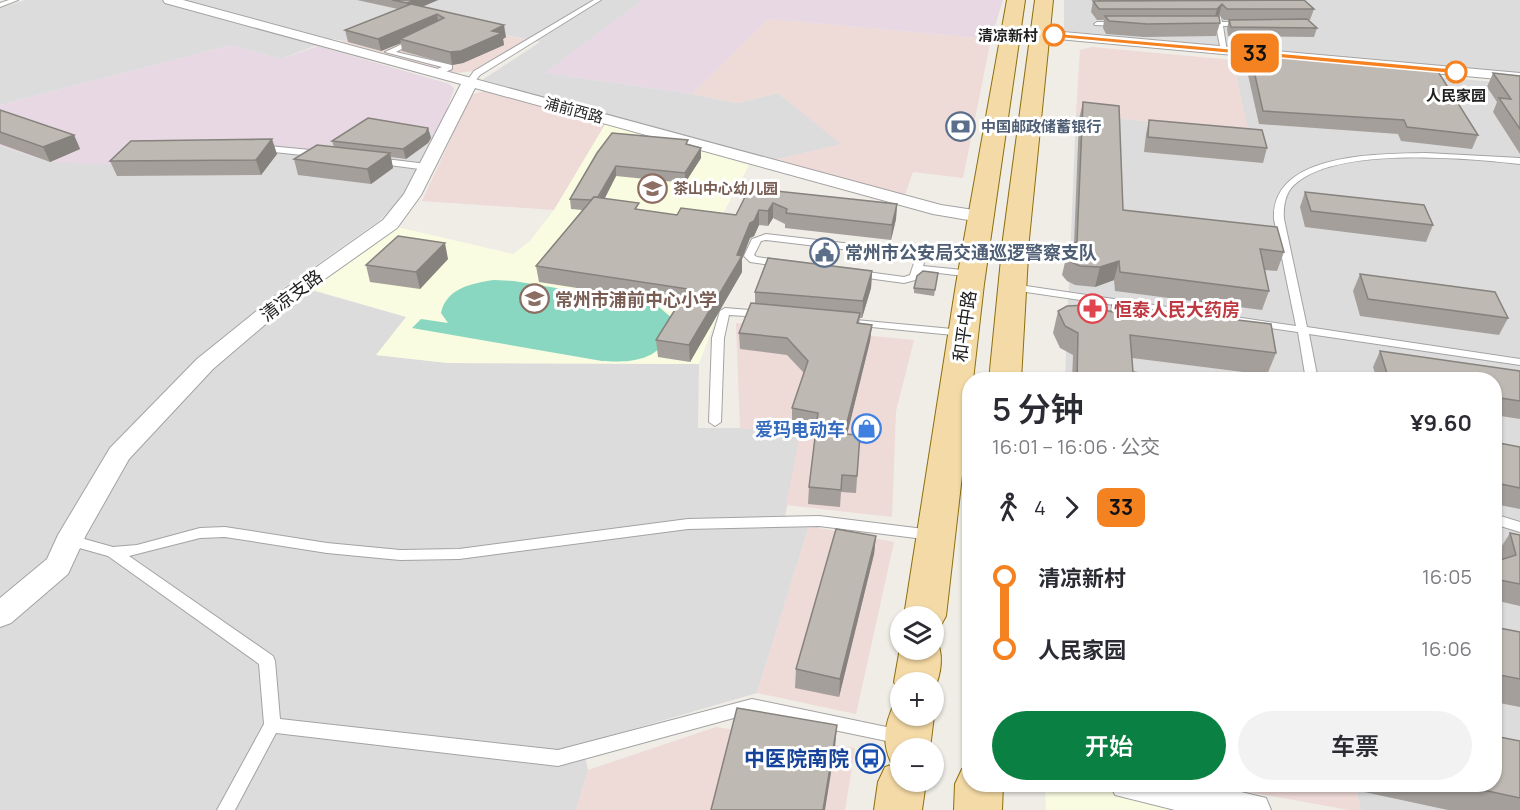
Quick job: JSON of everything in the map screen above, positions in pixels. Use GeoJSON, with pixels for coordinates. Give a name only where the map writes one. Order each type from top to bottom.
{"type":"FeatureCollection","features":[{"type":"Feature","properties":{"kind":"main road","name":"和平中路"},"geometry":{"type":"LineString","coordinates":[[926,606],[980,216],[1016,0]]}},
{"type":"Feature","properties":{"kind":"main road"},"geometry":{"type":"LineString","coordinates":[[1006,372],[1012,287],[1044,0]]}},
{"type":"Feature","properties":{"kind":"main road"},"geometry":{"type":"LineString","coordinates":[[898,810],[901,792]]}},
{"type":"Feature","properties":{"kind":"main road"},"geometry":{"type":"LineString","coordinates":[[978,810],[979,792]]}},
{"type":"Feature","properties":{"kind":"street","name":"浦前西路"},"geometry":{"type":"LineString","coordinates":[[169,0],[940,210],[980,216]]}},
{"type":"Feature","properties":{"kind":"street"},"geometry":{"type":"LineString","coordinates":[[1041,34],[1435,74],[1520,77]]}},
{"type":"Feature","properties":{"kind":"street","name":"清凉支路"},"geometry":{"type":"LineString","coordinates":[[0,615],[58,566],[70,540],[119,454],[189,380],[281,301],[390,224],[412,195],[470,82]]}},
{"type":"Feature","properties":{"kind":"street"},"geometry":{"type":"LineString","coordinates":[[1166,792],[1253,810]]}},
{"type":"Feature","properties":{"kind":"lane"},"geometry":{"type":"LineString","coordinates":[[0,5],[15,0]]}},
{"type":"Feature","properties":{"kind":"lane","name":"清凉支路"},"geometry":{"type":"LineString","coordinates":[[470,82],[477,73],[598,0]]}},
{"type":"Feature","properties":{"kind":"lane"},"geometry":{"type":"LineString","coordinates":[[1204,7],[1215,4],[1228,7]]}},
{"type":"Feature","properties":{"kind":"lane"},"geometry":{"type":"LineString","coordinates":[[1215,4],[1226,51]]}},
{"type":"Feature","properties":{"kind":"lane"},"geometry":{"type":"LineString","coordinates":[[1097,24],[1130,24]]}},
{"type":"Feature","properties":{"kind":"lane"},"geometry":{"type":"LineString","coordinates":[[1197,24],[1255,24]]}},
{"type":"Feature","properties":{"kind":"lane"},"geometry":{"type":"LineString","coordinates":[[420,38],[388,52],[449,67],[436,73]]}},
{"type":"Feature","properties":{"kind":"lane"},"geometry":{"type":"LineString","coordinates":[[1478,147],[1485,159]]}},
{"type":"Feature","properties":{"kind":"lane"},"geometry":{"type":"LineString","coordinates":[[246,148],[269,148],[326,155]]}},
{"type":"Feature","properties":{"kind":"lane"},"geometry":{"type":"LineString","coordinates":[[1311,372],[1279,204],[1288,185],[1307,171],[1348,160],[1405,154],[1520,161]]}},
{"type":"Feature","properties":{"kind":"lane"},"geometry":{"type":"LineString","coordinates":[[371,160],[427,167]]}},
{"type":"Feature","properties":{"kind":"lane"},"geometry":{"type":"LineString","coordinates":[[766,237],[912,254],[920,260],[918,268],[915,277],[904,280],[754,260],[749,256],[757,239],[766,237]]}},
{"type":"Feature","properties":{"kind":"lane"},"geometry":{"type":"LineString","coordinates":[[918,268],[972,274]]}},
{"type":"Feature","properties":{"kind":"lane"},"geometry":{"type":"LineString","coordinates":[[1012,287],[1520,362]]}},
{"type":"Feature","properties":{"kind":"lane"},"geometry":{"type":"LineString","coordinates":[[715,422],[718,338],[725,311],[772,315]]}},
{"type":"Feature","properties":{"kind":"lane"},"geometry":{"type":"LineString","coordinates":[[832,321],[963,333]]}},
{"type":"Feature","properties":{"kind":"lane"},"geometry":{"type":"LineString","coordinates":[[113,552],[137,550],[200,533],[225,532],[327,548],[400,555],[459,554],[688,524],[819,521],[936,535]]}},
{"type":"Feature","properties":{"kind":"lane"},"geometry":{"type":"LineString","coordinates":[[1502,521],[1520,527]]}},
{"type":"Feature","properties":{"kind":"lane"},"geometry":{"type":"LineString","coordinates":[[70,540],[113,552],[267,661],[272,725],[226,810]]}},
{"type":"Feature","properties":{"kind":"lane"},"geometry":{"type":"LineString","coordinates":[[272,725],[558,758],[752,706],[890,742]]}},
{"type":"Feature","properties":{"kind":"shaded area"},"geometry":{"type":"Polygon","coordinates":[[[25,0],[643,0],[545,73],[692,94],[737,103],[778,93],[842,144],[776,160],[482,80],[540,42],[411,16],[344,41],[333,39],[281,59],[231,45],[0,105],[0,8],[25,0]]]}},
{"type":"Feature","properties":{"kind":"shaded area"},"geometry":{"type":"Polygon","coordinates":[[[643,0],[1003,0],[991,39],[768,19],[692,94],[544,73],[643,0]]]}},
{"type":"Feature","properties":{"kind":"shaded area"},"geometry":{"type":"Polygon","coordinates":[[[1064,0],[1520,0],[1520,73],[1064,31],[1064,0]]]}},
{"type":"Feature","properties":{"kind":"shaded area"},"geometry":{"type":"Polygon","coordinates":[[[411,16],[528,40],[474,71],[454,73],[338,43],[411,16]]]}},
{"type":"Feature","properties":{"kind":"shaded area"},"geometry":{"type":"Polygon","coordinates":[[[768,19],[991,39],[963,178],[913,172],[905,195],[776,160],[841,144],[778,93],[737,103],[692,94],[768,19]]]}},
{"type":"Feature","properties":{"kind":"shaded area"},"geometry":{"type":"Polygon","coordinates":[[[231,45],[281,59],[318,46],[450,84],[454,89],[438,134],[364,125],[314,151],[260,142],[118,165],[50,162],[0,146],[0,105],[231,45]]]}},
{"type":"Feature","properties":{"kind":"shaded area"},"geometry":{"type":"Polygon","coordinates":[[[1092,47],[1233,60],[1249,132],[1076,114],[1080,50],[1092,47]]]}},
{"type":"Feature","properties":{"kind":"shaded area"},"geometry":{"type":"Polygon","coordinates":[[[1233,60],[1520,84],[1520,810],[1361,810],[1357,792],[1502,792],[1502,372],[1065,372],[1076,114],[1248,132],[1233,60]]]}},
{"type":"Feature","properties":{"kind":"shaded area"},"geometry":{"type":"Polygon","coordinates":[[[484,91],[606,123],[554,210],[422,201],[471,95],[484,91]]]}},
{"type":"Feature","properties":{"kind":"shaded area","name":"常州市浦前中心小学"},"geometry":{"type":"Polygon","coordinates":[[[606,123],[749,165],[686,283],[726,292],[699,364],[448,363],[376,355],[406,317],[310,289],[397,227],[513,254],[530,241],[554,210],[606,123]]]}},
{"type":"Feature","properties":{"kind":"shaded area"},"geometry":{"type":"Polygon","coordinates":[[[364,125],[438,134],[404,195],[379,221],[289,284],[407,317],[377,355],[448,363],[699,364],[698,428],[740,428],[801,434],[784,522],[809,526],[757,693],[582,744],[588,770],[576,810],[0,810],[0,146],[50,162],[364,125]]]}},
{"type":"Feature","properties":{"kind":"shaded area"},"geometry":{"type":"Polygon","coordinates":[[[736,323],[914,340],[896,411],[892,517],[786,505],[800,434],[740,428],[736,323]]]}},
{"type":"Feature","properties":{"kind":"shaded area"},"geometry":{"type":"Polygon","coordinates":[[[809,526],[894,542],[856,714],[757,693],[809,526]]]}},
{"type":"Feature","properties":{"kind":"shaded area"},"geometry":{"type":"Polygon","coordinates":[[[716,727],[855,748],[845,810],[576,810],[588,770],[716,727]]]}},
{"type":"Feature","properties":{"kind":"shaded area"},"geometry":{"type":"Polygon","coordinates":[[[1045,792],[1122,792],[1206,810],[1046,810],[1045,792]]]}},
{"type":"Feature","properties":{"kind":"shaded area"},"geometry":{"type":"Polygon","coordinates":[[[1249,792],[1357,792],[1361,810],[1349,810],[1249,792]]]}},
{"type":"Feature","properties":{"kind":"green space"},"geometry":{"type":"Polygon","coordinates":[[[494,280],[514,281],[646,303],[659,307],[672,318],[663,343],[655,352],[649,356],[625,361],[602,361],[412,328],[421,319],[448,323],[441,313],[448,298],[454,292],[469,285],[494,280]]]}},
{"type":"Feature","properties":{"kind":"building"},"geometry":{"type":"Polygon","coordinates":[[[392,0],[415,0],[407,3],[392,0]]]}},
{"type":"Feature","properties":{"kind":"building"},"geometry":{"type":"Polygon","coordinates":[[[1304,0],[1314,9],[1227,9],[1222,4],[1217,9],[1099,9],[1093,1],[1304,0]]]}},
{"type":"Feature","properties":{"kind":"building"},"geometry":{"type":"Polygon","coordinates":[[[411,4],[504,25],[492,31],[502,33],[461,51],[450,52],[400,39],[444,18],[437,14],[378,39],[345,30],[411,4]]]}},
{"type":"Feature","properties":{"kind":"building"},"geometry":{"type":"Polygon","coordinates":[[[1105,16],[1219,16],[1220,23],[1147,24],[1109,21],[1105,16]]]}},
{"type":"Feature","properties":{"kind":"building"},"geometry":{"type":"Polygon","coordinates":[[[1307,19],[1317,28],[1231,27],[1229,20],[1307,19]]]}},
{"type":"Feature","properties":{"kind":"building"},"geometry":{"type":"Polygon","coordinates":[[[1250,53],[1437,70],[1478,135],[1407,127],[1404,120],[1263,111],[1250,53]]]}},
{"type":"Feature","properties":{"kind":"building"},"geometry":{"type":"Polygon","coordinates":[[[1493,73],[1520,76],[1520,129],[1499,98],[1511,99],[1493,73]]]}},
{"type":"Feature","properties":{"kind":"building"},"geometry":{"type":"Polygon","coordinates":[[[1083,102],[1119,106],[1123,210],[1277,227],[1284,252],[1260,249],[1269,291],[1120,272],[1119,261],[1100,267],[1080,266],[1071,262],[1066,256],[1069,245],[1077,242],[1083,102]]]}},
{"type":"Feature","properties":{"kind":"building"},"geometry":{"type":"Polygon","coordinates":[[[0,110],[74,135],[43,147],[0,132],[0,110]]]}},
{"type":"Feature","properties":{"kind":"building"},"geometry":{"type":"Polygon","coordinates":[[[368,118],[428,128],[426,133],[403,149],[332,141],[368,118]]]}},
{"type":"Feature","properties":{"kind":"building"},"geometry":{"type":"Polygon","coordinates":[[[1149,120],[1262,130],[1267,148],[1148,137],[1149,120]]]}},
{"type":"Feature","properties":{"kind":"building"},"geometry":{"type":"Polygon","coordinates":[[[612,133],[688,140],[686,144],[701,148],[685,173],[616,166],[598,197],[591,200],[570,199],[597,153],[612,133]]]}},
{"type":"Feature","properties":{"kind":"building"},"geometry":{"type":"Polygon","coordinates":[[[272,139],[256,160],[110,161],[131,141],[272,139]]]}},
{"type":"Feature","properties":{"kind":"building"},"geometry":{"type":"Polygon","coordinates":[[[317,145],[390,153],[367,169],[294,159],[317,145]]]}},
{"type":"Feature","properties":{"kind":"building"},"geometry":{"type":"Polygon","coordinates":[[[747,188],[897,204],[892,225],[786,213],[787,209],[773,203],[768,211],[759,210],[754,221],[750,223],[737,255],[742,256],[689,345],[656,340],[688,289],[536,266],[594,197],[639,203],[635,209],[677,215],[681,208],[736,215],[748,191],[747,188]]]}},
{"type":"Feature","properties":{"kind":"building"},"geometry":{"type":"Polygon","coordinates":[[[1305,192],[1424,205],[1433,225],[1311,211],[1305,192]]]}},
{"type":"Feature","properties":{"kind":"building"},"geometry":{"type":"Polygon","coordinates":[[[398,236],[445,243],[416,272],[366,265],[398,236]]]}},
{"type":"Feature","properties":{"kind":"building"},"geometry":{"type":"Polygon","coordinates":[[[768,258],[872,271],[863,301],[755,292],[768,258]]]}},
{"type":"Feature","properties":{"kind":"building"},"geometry":{"type":"Polygon","coordinates":[[[923,271],[938,273],[935,290],[914,288],[917,276],[923,271]]]}},
{"type":"Feature","properties":{"kind":"building"},"geometry":{"type":"Polygon","coordinates":[[[1360,274],[1495,292],[1508,318],[1368,299],[1360,274]]]}},
{"type":"Feature","properties":{"kind":"building"},"geometry":{"type":"Polygon","coordinates":[[[751,303],[860,313],[857,323],[872,325],[844,434],[860,435],[857,476],[842,475],[841,490],[809,487],[818,413],[792,408],[808,361],[787,338],[739,333],[751,303]]]}},
{"type":"Feature","properties":{"kind":"building"},"geometry":{"type":"Polygon","coordinates":[[[1089,305],[1112,312],[1112,305],[1271,324],[1276,353],[1130,335],[1133,372],[1077,372],[1078,333],[1065,326],[1058,311],[1067,306],[1089,305]]]}},
{"type":"Feature","properties":{"kind":"building"},"geometry":{"type":"Polygon","coordinates":[[[1380,351],[1520,371],[1520,401],[1502,398],[1502,372],[1387,372],[1380,351]]]}},
{"type":"Feature","properties":{"kind":"building"},"geometry":{"type":"Polygon","coordinates":[[[1502,444],[1520,447],[1520,488],[1502,484],[1502,444]]]}},
{"type":"Feature","properties":{"kind":"building"},"geometry":{"type":"Polygon","coordinates":[[[836,529],[876,536],[840,679],[796,669],[836,529]]]}},
{"type":"Feature","properties":{"kind":"building"},"geometry":{"type":"Polygon","coordinates":[[[1510,533],[1520,535],[1520,584],[1502,581],[1502,559],[1516,555],[1510,533]]]}},
{"type":"Feature","properties":{"kind":"building"},"geometry":{"type":"Polygon","coordinates":[[[1502,629],[1520,632],[1520,679],[1502,676],[1502,629]]]}},
{"type":"Feature","properties":{"kind":"building"},"geometry":{"type":"Polygon","coordinates":[[[737,708],[837,725],[823,810],[711,810],[737,708]]]}},
{"type":"Feature","properties":{"kind":"building"},"geometry":{"type":"Polygon","coordinates":[[[1502,738],[1520,741],[1520,798],[1492,792],[1502,792],[1502,738]]]}},
{"type":"Feature","properties":{"kind":"bus line","name":"33"},"geometry":{"type":"LineString","coordinates":[[1054,35],[1456,72]]}},
{"type":"Feature","properties":{"kind":"place","name":"清凉新村"},"geometry":{"type":"Point","coordinates":[1054,35]}},
{"type":"Feature","properties":{"kind":"place","name":"人民家园"},"geometry":{"type":"Point","coordinates":[1456,72]}},
{"type":"Feature","properties":{"kind":"place","name":"中国邮政储蓄银行"},"geometry":{"type":"Point","coordinates":[960,126]}},
{"type":"Feature","properties":{"kind":"place","name":"茶山中心幼儿园"},"geometry":{"type":"Point","coordinates":[652,188]}},
{"type":"Feature","properties":{"kind":"place","name":"常州市公安局交通巡逻警察支队"},"geometry":{"type":"Point","coordinates":[824,252]}},
{"type":"Feature","properties":{"kind":"place","name":"常州市浦前中心小学"},"geometry":{"type":"Point","coordinates":[534,299]}},
{"type":"Feature","properties":{"kind":"place","name":"恒泰人民大药房"},"geometry":{"type":"Point","coordinates":[1093,309]}},
{"type":"Feature","properties":{"kind":"place","name":"爱玛电动车"},"geometry":{"type":"Point","coordinates":[866,429]}},
{"type":"Feature","properties":{"kind":"place","name":"中医院南院"},"geometry":{"type":"Point","coordinates":[870,758]}}]}
